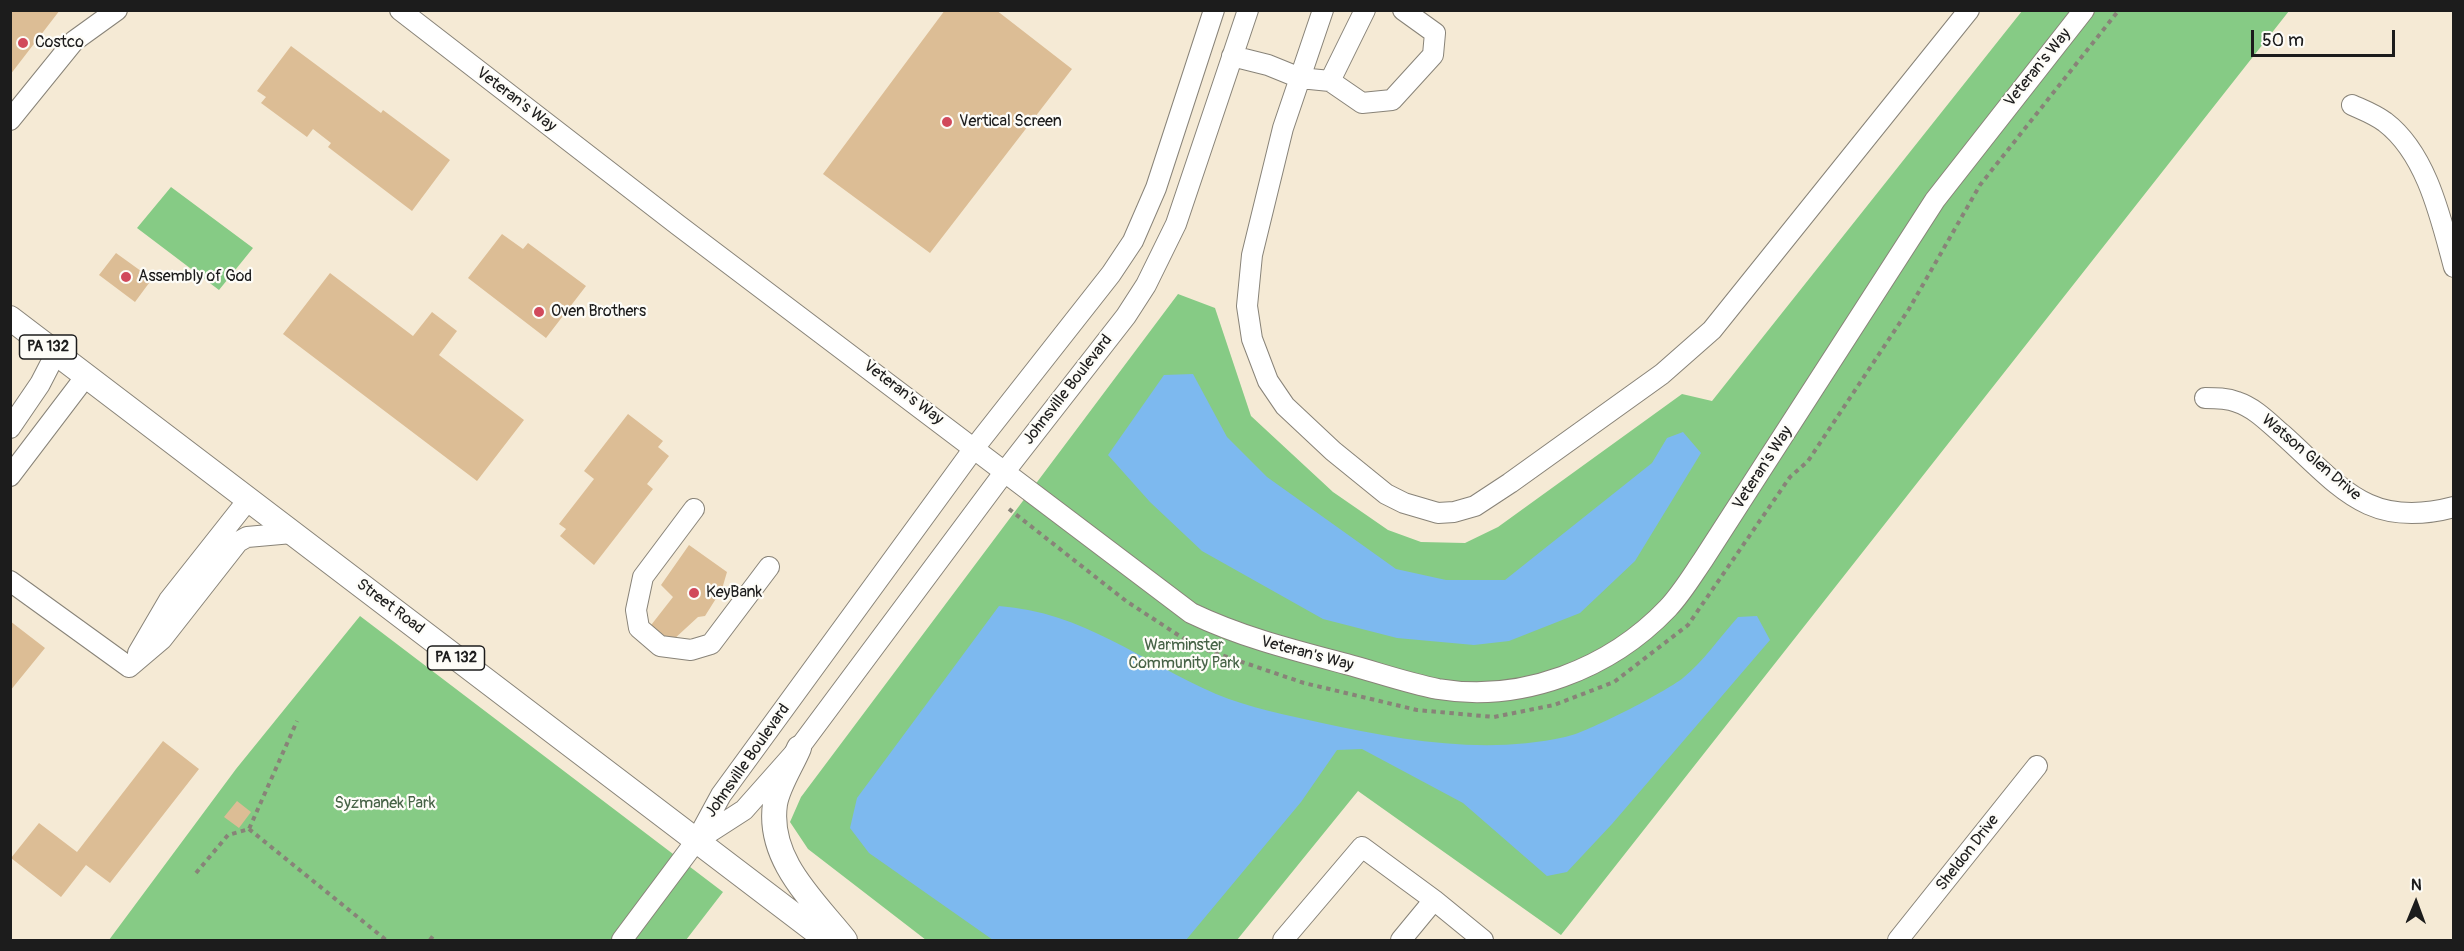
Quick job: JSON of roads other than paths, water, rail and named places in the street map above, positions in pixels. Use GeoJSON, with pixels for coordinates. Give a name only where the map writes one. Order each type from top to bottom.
{"type":"FeatureCollection","features":[{"type":"Feature","properties":{"kind":"main road","name":"Street Road"},"geometry":{"type":"LineString","coordinates":[[10,318],[827,940]]}},
{"type":"Feature","properties":{"kind":"main road"},"geometry":{"type":"LineString","coordinates":[[799,748],[775,804],[777,844],[786,866],[845,940]]}},
{"type":"Feature","properties":{"kind":"street"},"geometry":{"type":"LineString","coordinates":[[10,120],[74,41],[117,10]]}},
{"type":"Feature","properties":{"kind":"street","name":"Veteran's Way"},"geometry":{"type":"LineString","coordinates":[[400,10],[1191,613],[1246,637],[1421,684],[1452,690],[1504,691],[1554,680],[1586,668],[1647,628],[1687,585],[1935,200],[2084,10]]}},
{"type":"Feature","properties":{"kind":"street","name":"Johnsville Boulevard"},"geometry":{"type":"LineString","coordinates":[[696,841],[721,795],[975,447],[1111,274],[1133,241],[1155,188],[1214,10]]}},
{"type":"Feature","properties":{"kind":"street","name":"Johnsville Boulevard"},"geometry":{"type":"LineString","coordinates":[[696,841],[744,810],[799,748],[1006,470],[1126,316],[1146,285],[1176,224],[1248,10]]}},
{"type":"Feature","properties":{"kind":"street"},"geometry":{"type":"LineString","coordinates":[[1323,10],[1283,128],[1252,255],[1247,286],[1247,306],[1259,360],[1285,406],[1316,436],[1386,494],[1418,509],[1438,513],[1454,513],[1475,506],[1510,483],[1662,374],[1712,330],[1969,10]]}},
{"type":"Feature","properties":{"kind":"street"},"geometry":{"type":"LineString","coordinates":[[1330,81],[1365,10]]}},
{"type":"Feature","properties":{"kind":"street"},"geometry":{"type":"LineString","coordinates":[[1232,56],[1268,65],[1300,78],[1330,81],[1362,103],[1392,100],[1433,55],[1435,33],[1403,10]]}},
{"type":"Feature","properties":{"kind":"street"},"geometry":{"type":"LineString","coordinates":[[2352,105],[2386,123],[2401,137],[2417,162],[2438,214],[2454,267]]}},
{"type":"Feature","properties":{"kind":"street"},"geometry":{"type":"LineString","coordinates":[[10,428],[40,384],[56,353]]}},
{"type":"Feature","properties":{"kind":"street"},"geometry":{"type":"LineString","coordinates":[[10,476],[86,376]]}},
{"type":"Feature","properties":{"kind":"street","name":"Watson Glen Drive"},"geometry":{"type":"LineString","coordinates":[[2205,398],[2230,400],[2256,412],[2351,495],[2369,507],[2404,514],[2429,513],[2454,507]]}},
{"type":"Feature","properties":{"kind":"street"},"geometry":{"type":"LineString","coordinates":[[129,667],[169,600],[249,500]]}},
{"type":"Feature","properties":{"kind":"street"},"geometry":{"type":"LineString","coordinates":[[694,509],[643,577],[636,610],[639,628],[660,646],[691,650],[711,644],[769,567]]}},
{"type":"Feature","properties":{"kind":"street"},"geometry":{"type":"LineString","coordinates":[[129,667],[162,639],[238,542],[247,537],[292,533]]}},
{"type":"Feature","properties":{"kind":"street"},"geometry":{"type":"LineString","coordinates":[[10,581],[129,667]]}},
{"type":"Feature","properties":{"kind":"street","name":"Sheldon Drive"},"geometry":{"type":"LineString","coordinates":[[1899,940],[2037,766]]}},
{"type":"Feature","properties":{"kind":"street"},"geometry":{"type":"LineString","coordinates":[[622,940],[696,841]]}},
{"type":"Feature","properties":{"kind":"street"},"geometry":{"type":"LineString","coordinates":[[1283,940],[1362,847],[1434,900],[1483,940]]}},
{"type":"Feature","properties":{"kind":"street"},"geometry":{"type":"LineString","coordinates":[[1401,940],[1434,900]]}},
{"type":"Feature","properties":{"kind":"water"},"geometry":{"type":"Polygon","coordinates":[[[1193,374],[1227,437],[1267,477],[1396,569],[1446,580],[1505,580],[1652,463],[1667,438],[1683,432],[1701,453],[1635,561],[1580,613],[1509,641],[1474,645],[1397,638],[1323,619],[1202,551],[1150,502],[1108,455],[1164,375],[1193,374]]]}},
{"type":"Feature","properties":{"kind":"water"},"geometry":{"type":"Polygon","coordinates":[[[999,606],[1029,610],[1085,628],[1216,694],[1255,707],[1382,735],[1474,745],[1504,745],[1565,737],[1607,720],[1660,693],[1683,678],[1738,617],[1757,616],[1770,640],[1612,824],[1567,872],[1547,876],[1463,803],[1362,749],[1337,750],[1301,802],[1186,940],[993,940],[869,853],[850,828],[857,798],[999,606]]]}},
{"type":"Feature","properties":{"kind":"place","name":"Costco"},"geometry":{"type":"Point","coordinates":[23,43]}},
{"type":"Feature","properties":{"kind":"place","name":"Vertical Screen"},"geometry":{"type":"Point","coordinates":[947,122]}},
{"type":"Feature","properties":{"kind":"place","name":"Assembly of God"},"geometry":{"type":"Point","coordinates":[126,277]}},
{"type":"Feature","properties":{"kind":"place","name":"Oven Brothers"},"geometry":{"type":"Point","coordinates":[539,312]}},
{"type":"Feature","properties":{"kind":"place","name":"KeyBank"},"geometry":{"type":"Point","coordinates":[694,593]}},
{"type":"Feature","properties":{"kind":"park label","name":"Warminster Community Park"},"geometry":{"type":"Point","coordinates":[1184,655]}},
{"type":"Feature","properties":{"kind":"park label","name":"Syzmanek Park"},"geometry":{"type":"Point","coordinates":[385,804]}}]}
